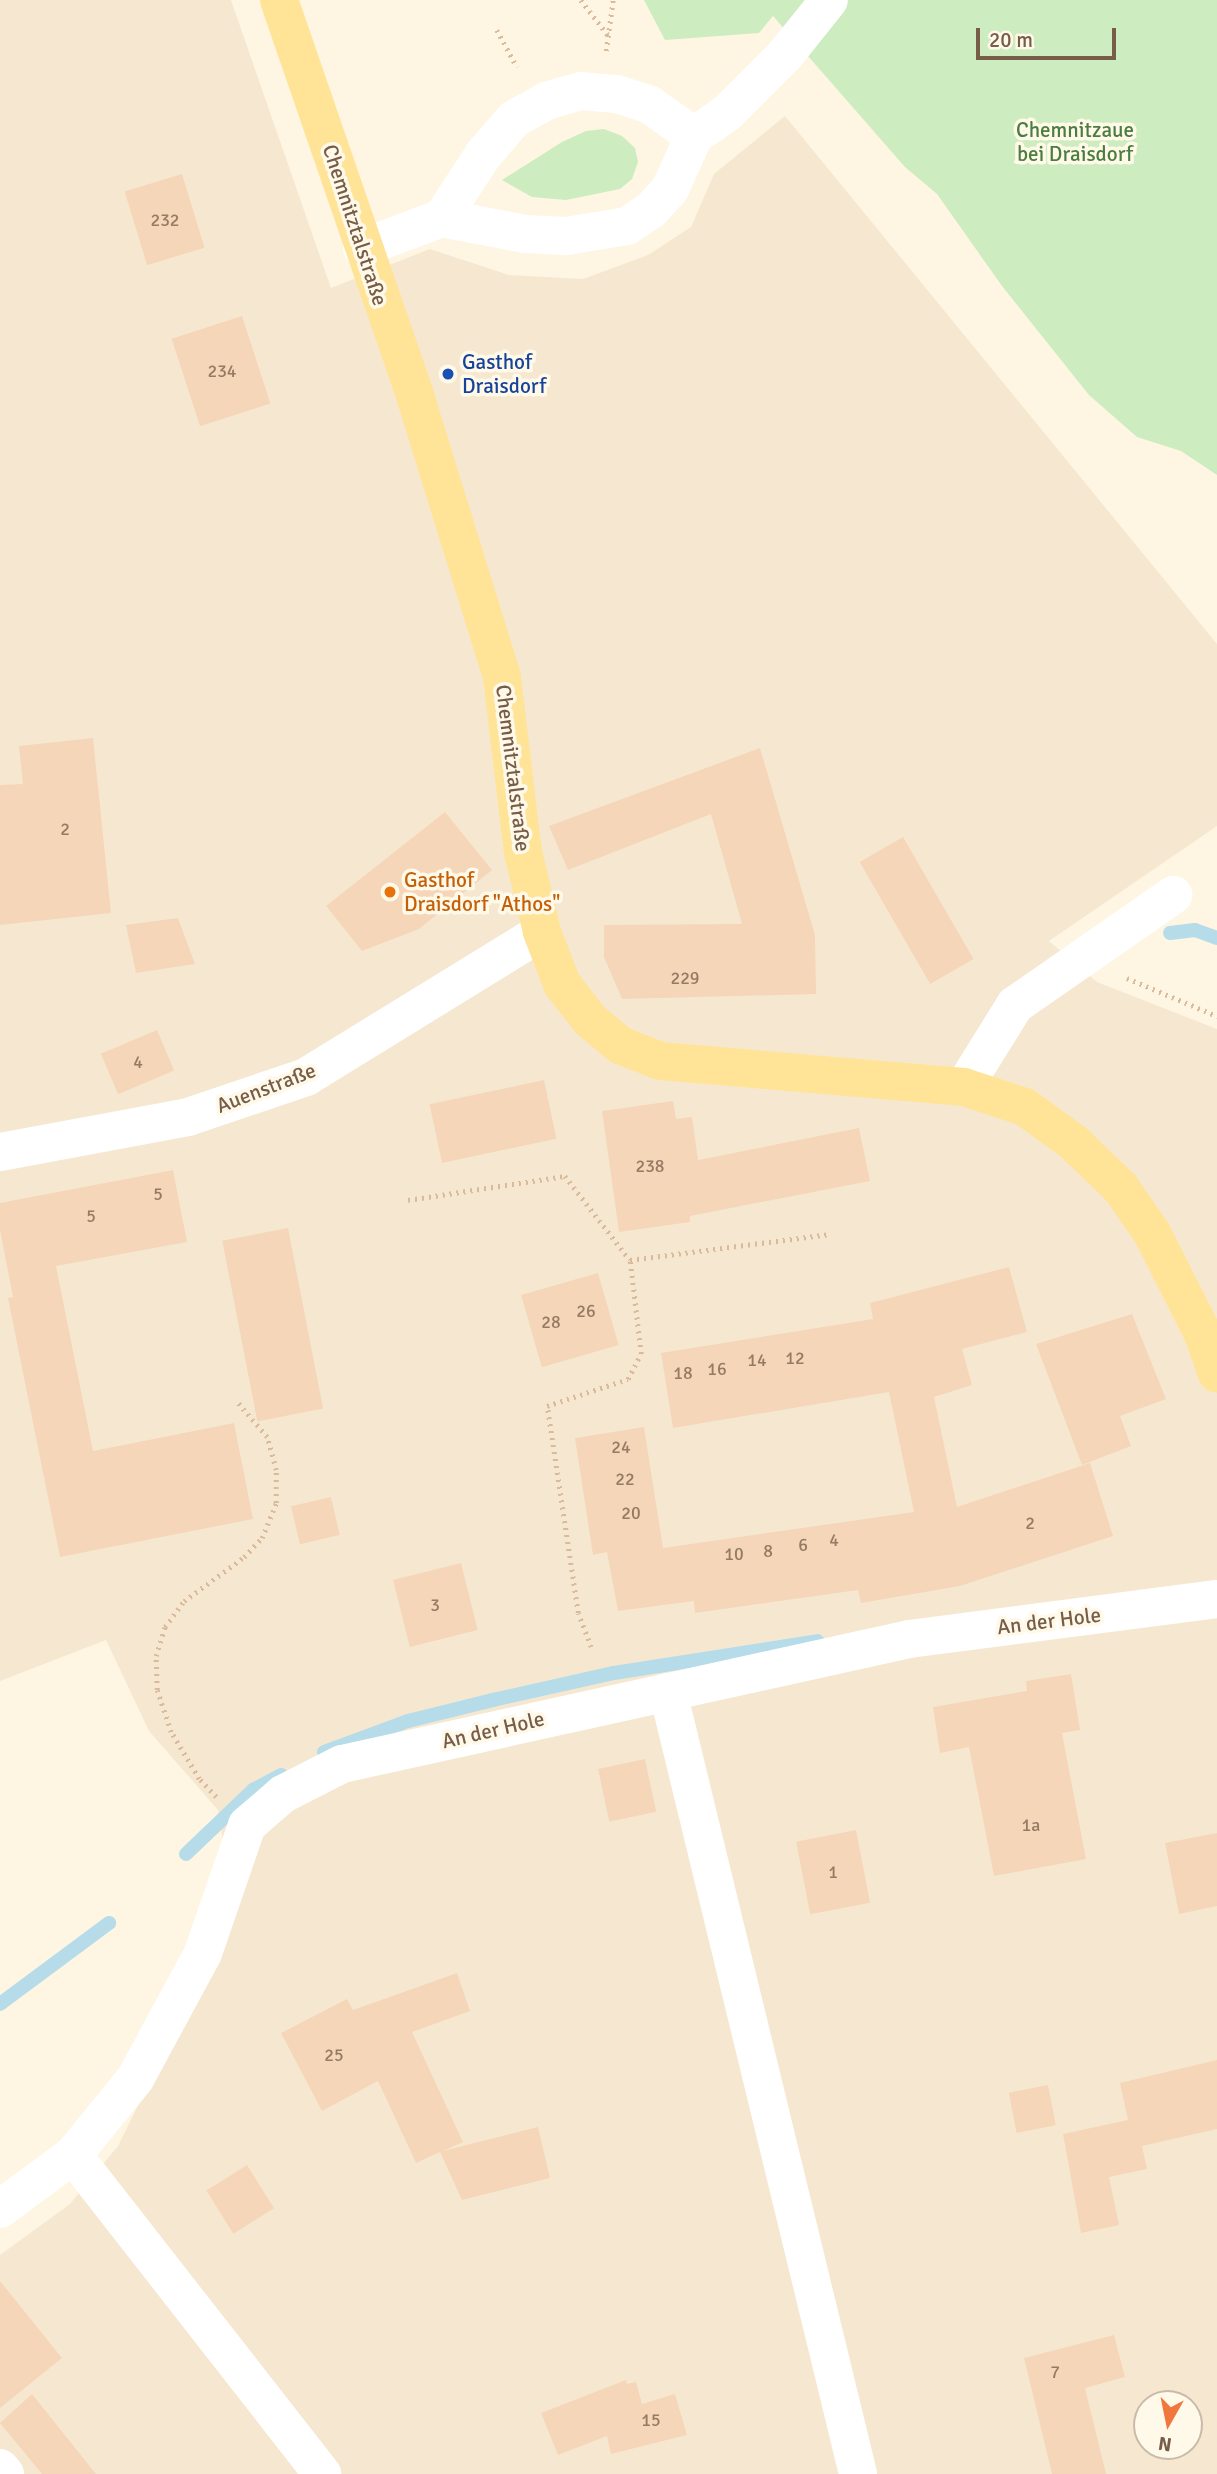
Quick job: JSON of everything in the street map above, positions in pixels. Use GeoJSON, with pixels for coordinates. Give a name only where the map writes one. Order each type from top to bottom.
{"type":"FeatureCollection","features":[{"type":"Feature","properties":{"kind":"main road","name":"Chemnitztalstraße"},"geometry":{"type":"LineString","coordinates":[[279,0],[416,399],[502,677],[523,852],[541,932],[562,984],[590,1020],[620,1045],[660,1061],[964,1087],[1025,1107],[1073,1142],[1120,1187],[1152,1233],[1203,1334],[1217,1374]]}},
{"type":"Feature","properties":{"kind":"street"},"geometry":{"type":"LineString","coordinates":[[362,248],[442,218],[525,234],[566,236],[627,226],[652,209],[670,188],[694,136],[727,113],[785,55],[829,0]]}},
{"type":"Feature","properties":{"kind":"street"},"geometry":{"type":"LineString","coordinates":[[442,218],[482,155],[513,119],[546,101],[581,91],[617,94],[650,105],[694,136]]}},
{"type":"Feature","properties":{"kind":"street"},"geometry":{"type":"LineString","coordinates":[[964,1087],[1015,1004],[1173,895]]}},
{"type":"Feature","properties":{"kind":"street","name":"Auenstraße"},"geometry":{"type":"LineString","coordinates":[[0,1152],[188,1117],[306,1077],[541,932]]}},
{"type":"Feature","properties":{"kind":"street","name":"An der Hole"},"geometry":{"type":"LineString","coordinates":[[0,2209],[73,2155],[135,2079],[203,1953],[247,1825],[283,1794],[342,1764],[909,1639],[1217,1599]]}},
{"type":"Feature","properties":{"kind":"street"},"geometry":{"type":"LineString","coordinates":[[668,1692],[858,2474]]}},
{"type":"Feature","properties":{"kind":"street"},"geometry":{"type":"LineString","coordinates":[[73,2155],[322,2474]]}},
{"type":"Feature","properties":{"kind":"street"},"geometry":{"type":"LineString","coordinates":[[0,2468],[5,2474]]}},
{"type":"Feature","properties":{"kind":"path"},"geometry":{"type":"LineString","coordinates":[[581,0],[609,35]]}},
{"type":"Feature","properties":{"kind":"path"},"geometry":{"type":"LineString","coordinates":[[605,58],[613,0]]}},
{"type":"Feature","properties":{"kind":"path"},"geometry":{"type":"LineString","coordinates":[[497,30],[519,70]]}},
{"type":"Feature","properties":{"kind":"path"},"geometry":{"type":"LineString","coordinates":[[1081,959],[1217,1016]]}},
{"type":"Feature","properties":{"kind":"path"},"geometry":{"type":"LineString","coordinates":[[408,1200],[565,1176],[630,1260],[641,1354],[628,1379],[547,1406],[578,1613],[592,1647]]}},
{"type":"Feature","properties":{"kind":"path"},"geometry":{"type":"LineString","coordinates":[[630,1260],[830,1234]]}},
{"type":"Feature","properties":{"kind":"path"},"geometry":{"type":"LineString","coordinates":[[222,1802],[200,1779],[171,1732],[157,1690],[156,1656],[165,1627],[184,1601],[244,1557],[262,1538],[276,1503],[276,1470],[267,1437],[236,1401]]}},
{"type":"Feature","properties":{"kind":"shaded area"},"geometry":{"type":"Polygon","coordinates":[[[0,0],[231,0],[331,288],[430,249],[509,275],[583,279],[648,255],[691,227],[714,174],[785,116],[1217,644],[1217,826],[1049,941],[1097,982],[1217,1029],[1217,2474],[0,2474],[0,2255],[70,2204],[118,2146],[234,1910],[218,1810],[149,1731],[106,1640],[0,1681],[0,0]]]}},
{"type":"Feature","properties":{"kind":"green space","name":"Chemnitzaue bei Draisdorf"},"geometry":{"type":"Polygon","coordinates":[[[644,0],[1217,0],[1217,475],[1181,451],[1137,437],[1089,395],[1002,286],[937,194],[905,167],[773,16],[759,33],[665,40],[644,0]]]}},
{"type":"Feature","properties":{"kind":"green space"},"geometry":{"type":"Polygon","coordinates":[[[604,129],[622,136],[635,148],[638,162],[632,179],[620,189],[566,200],[532,197],[502,180],[562,142],[586,131],[604,129]]]}},
{"type":"Feature","properties":{"kind":"building"},"geometry":{"type":"Polygon","coordinates":[[[182,174],[205,248],[147,265],[125,192],[182,174]]]}},
{"type":"Feature","properties":{"kind":"building"},"geometry":{"type":"Polygon","coordinates":[[[242,316],[270,403],[200,426],[172,339],[242,316]]]}},
{"type":"Feature","properties":{"kind":"building"},"geometry":{"type":"Polygon","coordinates":[[[93,738],[111,913],[0,925],[0,785],[23,784],[19,746],[93,738]]]}},
{"type":"Feature","properties":{"kind":"building"},"geometry":{"type":"Polygon","coordinates":[[[760,748],[815,935],[816,994],[622,999],[604,957],[604,925],[742,924],[711,814],[568,870],[549,826],[760,748]]]}},
{"type":"Feature","properties":{"kind":"building"},"geometry":{"type":"Polygon","coordinates":[[[445,812],[492,870],[419,929],[362,951],[326,906],[445,812]]]}},
{"type":"Feature","properties":{"kind":"building"},"geometry":{"type":"Polygon","coordinates":[[[903,837],[973,959],[930,984],[860,862],[903,837]]]}},
{"type":"Feature","properties":{"kind":"building"},"geometry":{"type":"Polygon","coordinates":[[[178,918],[195,964],[136,973],[126,925],[178,918]]]}},
{"type":"Feature","properties":{"kind":"building"},"geometry":{"type":"Polygon","coordinates":[[[157,1030],[174,1071],[118,1094],[101,1054],[157,1030]]]}},
{"type":"Feature","properties":{"kind":"building"},"geometry":{"type":"Polygon","coordinates":[[[544,1080],[556,1139],[442,1163],[430,1104],[544,1080]]]}},
{"type":"Feature","properties":{"kind":"building"},"geometry":{"type":"Polygon","coordinates":[[[673,1101],[676,1119],[692,1117],[698,1160],[859,1128],[870,1181],[690,1216],[690,1222],[619,1232],[602,1111],[673,1101]]]}},
{"type":"Feature","properties":{"kind":"building"},"geometry":{"type":"Polygon","coordinates":[[[173,1170],[187,1242],[56,1266],[93,1451],[234,1423],[253,1519],[60,1557],[8,1298],[13,1297],[0,1230],[0,1203],[173,1170]]]}},
{"type":"Feature","properties":{"kind":"building"},"geometry":{"type":"Polygon","coordinates":[[[288,1228],[323,1409],[257,1421],[222,1241],[288,1228]]]}},
{"type":"Feature","properties":{"kind":"building"},"geometry":{"type":"Polygon","coordinates":[[[1009,1267],[1027,1332],[962,1349],[972,1385],[934,1397],[957,1507],[1090,1463],[1113,1536],[960,1586],[861,1603],[858,1590],[695,1613],[694,1601],[618,1611],[607,1552],[593,1555],[575,1438],[644,1427],[663,1548],[914,1512],[889,1392],[673,1428],[661,1353],[873,1319],[870,1303],[1009,1267]]]}},
{"type":"Feature","properties":{"kind":"building"},"geometry":{"type":"Polygon","coordinates":[[[598,1273],[619,1345],[542,1367],[521,1295],[598,1273]]]}},
{"type":"Feature","properties":{"kind":"building"},"geometry":{"type":"Polygon","coordinates":[[[1132,1314],[1166,1399],[1120,1416],[1131,1446],[1082,1465],[1036,1344],[1132,1314]]]}},
{"type":"Feature","properties":{"kind":"building"},"geometry":{"type":"Polygon","coordinates":[[[331,1497],[340,1535],[300,1544],[291,1506],[331,1497]]]}},
{"type":"Feature","properties":{"kind":"building"},"geometry":{"type":"Polygon","coordinates":[[[461,1563],[478,1630],[410,1647],[393,1580],[461,1563]]]}},
{"type":"Feature","properties":{"kind":"building"},"geometry":{"type":"Polygon","coordinates":[[[1071,1674],[1080,1730],[1062,1733],[1086,1859],[994,1876],[969,1747],[940,1753],[933,1707],[1027,1691],[1026,1681],[1071,1674]]]}},
{"type":"Feature","properties":{"kind":"building"},"geometry":{"type":"Polygon","coordinates":[[[645,1759],[656,1812],[609,1822],[598,1769],[645,1759]]]}},
{"type":"Feature","properties":{"kind":"building"},"geometry":{"type":"Polygon","coordinates":[[[856,1830],[870,1903],[810,1914],[796,1842],[856,1830]]]}},
{"type":"Feature","properties":{"kind":"building"},"geometry":{"type":"Polygon","coordinates":[[[1217,1833],[1217,1906],[1179,1914],[1165,1843],[1217,1833]]]}},
{"type":"Feature","properties":{"kind":"building"},"geometry":{"type":"Polygon","coordinates":[[[457,1973],[470,2011],[412,2032],[463,2142],[443,2151],[538,2127],[550,2178],[462,2200],[440,2152],[416,2163],[378,2081],[322,2111],[281,2033],[347,1999],[353,2010],[457,1973]]]}},
{"type":"Feature","properties":{"kind":"building"},"geometry":{"type":"Polygon","coordinates":[[[1217,2060],[1217,2129],[1142,2146],[1147,2169],[1109,2177],[1119,2225],[1081,2233],[1063,2134],[1128,2120],[1120,2083],[1217,2060]]]}},
{"type":"Feature","properties":{"kind":"building"},"geometry":{"type":"Polygon","coordinates":[[[1048,2085],[1056,2125],[1017,2133],[1009,2093],[1048,2085]]]}},
{"type":"Feature","properties":{"kind":"building"},"geometry":{"type":"Polygon","coordinates":[[[247,2165],[274,2208],[233,2234],[206,2190],[247,2165]]]}},
{"type":"Feature","properties":{"kind":"building"},"geometry":{"type":"Polygon","coordinates":[[[0,2281],[62,2358],[0,2408],[0,2281]]]}},
{"type":"Feature","properties":{"kind":"building"},"geometry":{"type":"Polygon","coordinates":[[[1114,2335],[1125,2377],[1085,2388],[1106,2474],[1052,2474],[1024,2358],[1114,2335]]]}},
{"type":"Feature","properties":{"kind":"building"},"geometry":{"type":"Polygon","coordinates":[[[626,2380],[627,2384],[636,2382],[642,2404],[675,2394],[687,2435],[611,2454],[607,2436],[558,2455],[541,2413],[626,2380]]]}},
{"type":"Feature","properties":{"kind":"building"},"geometry":{"type":"Polygon","coordinates":[[[32,2394],[96,2474],[42,2474],[0,2423],[32,2394]]]}},
{"type":"Feature","properties":{"kind":"waterway"},"geometry":{"type":"LineString","coordinates":[[1170,933],[1195,930],[1217,938]]}},
{"type":"Feature","properties":{"kind":"waterway"},"geometry":{"type":"LineString","coordinates":[[324,1752],[408,1721],[493,1700],[614,1673],[818,1641]]}},
{"type":"Feature","properties":{"kind":"waterway"},"geometry":{"type":"LineString","coordinates":[[186,1854],[253,1790],[281,1775]]}},
{"type":"Feature","properties":{"kind":"waterway"},"geometry":{"type":"LineString","coordinates":[[0,2004],[109,1923]]}},
{"type":"Feature","properties":{"kind":"place","name":"Gasthof Draisdorf"},"geometry":{"type":"Point","coordinates":[448,374]}},
{"type":"Feature","properties":{"kind":"place","name":"Gasthof Draisdorf \"Athos\""},"geometry":{"type":"Point","coordinates":[390,892]}}]}
